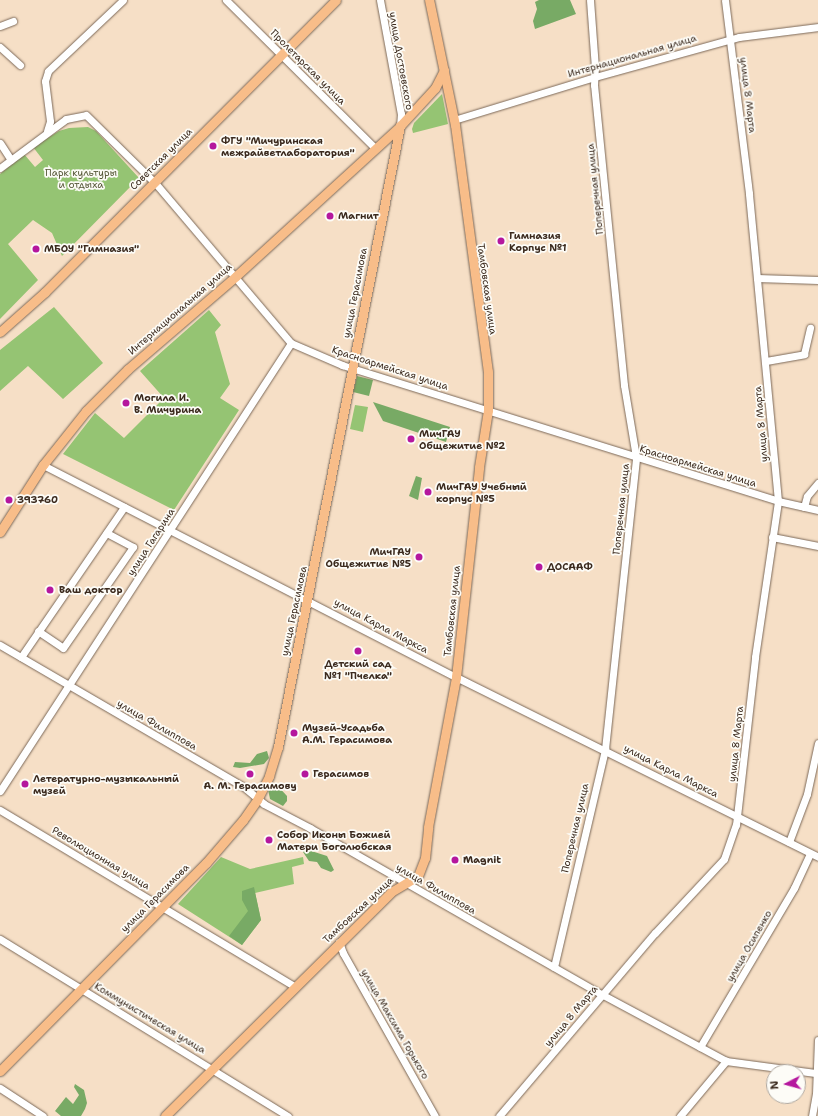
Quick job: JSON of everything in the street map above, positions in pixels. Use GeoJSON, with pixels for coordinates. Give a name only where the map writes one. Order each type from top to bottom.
{"type":"FeatureCollection","features":[{"type":"Feature","properties":{"kind":"main road","name":"Советская улица"},"geometry":{"type":"LineString","coordinates":[[0,332],[45,292],[336,0]]}},
{"type":"Feature","properties":{"kind":"main road","name":"Тамбовская улица"},"geometry":{"type":"LineString","coordinates":[[165,1116],[212,1067],[339,942],[405,882],[418,876],[425,858],[428,827],[456,677],[479,467],[488,410],[488,372],[454,120],[429,0]]}},
{"type":"Feature","properties":{"kind":"main road"},"geometry":{"type":"LineString","coordinates":[[400,126],[435,88],[444,70]]}},
{"type":"Feature","properties":{"kind":"main road","name":"Интернациональная улица"},"geometry":{"type":"LineString","coordinates":[[0,532],[43,465],[86,411],[128,368],[236,276],[400,126]]}},
{"type":"Feature","properties":{"kind":"main road","name":"улица Герасимова"},"geometry":{"type":"LineString","coordinates":[[0,1071],[83,989],[206,863],[257,800],[278,747],[348,397],[352,367],[400,126]]}},
{"type":"Feature","properties":{"kind":"street"},"geometry":{"type":"LineString","coordinates":[[0,168],[47,131],[50,121],[45,81],[48,70],[122,0]]}},
{"type":"Feature","properties":{"kind":"street","name":"Пролетарская улица"},"geometry":{"type":"LineString","coordinates":[[226,0],[376,149]]}},
{"type":"Feature","properties":{"kind":"street","name":"улица Достоевского"},"geometry":{"type":"LineString","coordinates":[[380,0],[402,114],[400,126]]}},
{"type":"Feature","properties":{"kind":"street","name":"Поперечная улица"},"geometry":{"type":"LineString","coordinates":[[554,967],[605,749],[636,457],[624,385],[595,77],[590,0]]}},
{"type":"Feature","properties":{"kind":"street","name":"улица 8 Марта"},"geometry":{"type":"LineString","coordinates":[[500,1116],[655,933],[724,859],[729,850],[737,816],[755,657],[778,501],[766,361],[749,194],[725,0]]}},
{"type":"Feature","properties":{"kind":"street"},"geometry":{"type":"LineString","coordinates":[[0,26],[13,21]]}},
{"type":"Feature","properties":{"kind":"street","name":"Интернациональная улица"},"geometry":{"type":"LineString","coordinates":[[454,120],[595,77],[739,37],[818,27]]}},
{"type":"Feature","properties":{"kind":"street"},"geometry":{"type":"LineString","coordinates":[[0,47],[20,65]]}},
{"type":"Feature","properties":{"kind":"street","name":"Красноармейская улица"},"geometry":{"type":"LineString","coordinates":[[47,131],[66,118],[86,115],[154,182],[236,276],[291,343],[352,367],[636,457],[778,501],[818,510]]}},
{"type":"Feature","properties":{"kind":"street"},"geometry":{"type":"LineString","coordinates":[[0,143],[11,160]]}},
{"type":"Feature","properties":{"kind":"street"},"geometry":{"type":"LineString","coordinates":[[757,278],[818,280]]}},
{"type":"Feature","properties":{"kind":"street"},"geometry":{"type":"LineString","coordinates":[[766,361],[804,354],[810,328]]}},
{"type":"Feature","properties":{"kind":"street","name":"улица Гагарина"},"geometry":{"type":"LineString","coordinates":[[0,791],[291,343]]}},
{"type":"Feature","properties":{"kind":"street","name":"улица Карла Маркса"},"geometry":{"type":"LineString","coordinates":[[43,465],[308,599],[456,677],[605,749],[818,857]]}},
{"type":"Feature","properties":{"kind":"street"},"geometry":{"type":"LineString","coordinates":[[804,507],[811,489],[818,483]]}},
{"type":"Feature","properties":{"kind":"street"},"geometry":{"type":"LineString","coordinates":[[21,657],[124,507]]}},
{"type":"Feature","properties":{"kind":"street"},"geometry":{"type":"LineString","coordinates":[[38,631],[62,648],[133,547],[107,533]]}},
{"type":"Feature","properties":{"kind":"street"},"geometry":{"type":"LineString","coordinates":[[772,537],[818,546]]}},
{"type":"Feature","properties":{"kind":"street","name":"улица Филиппова"},"geometry":{"type":"LineString","coordinates":[[0,645],[244,787],[257,800],[405,882],[603,995],[726,1061],[815,1074]]}},
{"type":"Feature","properties":{"kind":"street"},"geometry":{"type":"LineString","coordinates":[[788,842],[807,794],[818,743]]}},
{"type":"Feature","properties":{"kind":"street","name":"Революционная улица"},"geometry":{"type":"LineString","coordinates":[[0,810],[294,986]]}},
{"type":"Feature","properties":{"kind":"street","name":"улица Осипенко"},"geometry":{"type":"LineString","coordinates":[[700,1047],[794,888],[810,853]]}},
{"type":"Feature","properties":{"kind":"street","name":"Коммунистическая улица"},"geometry":{"type":"LineString","coordinates":[[0,939],[212,1067],[288,1116]]}},
{"type":"Feature","properties":{"kind":"street","name":"улица Максима Горького"},"geometry":{"type":"LineString","coordinates":[[339,942],[435,1116]]}},
{"type":"Feature","properties":{"kind":"street"},"geometry":{"type":"LineString","coordinates":[[812,1116],[816,1094],[815,1074],[818,1040]]}},
{"type":"Feature","properties":{"kind":"street"},"geometry":{"type":"LineString","coordinates":[[680,1116],[726,1061]]}},
{"type":"Feature","properties":{"kind":"street"},"geometry":{"type":"LineString","coordinates":[[0,1088],[43,1116]]}},
{"type":"Feature","properties":{"kind":"green space"},"geometry":{"type":"Polygon","coordinates":[[[539,0],[570,0],[576,14],[535,29],[533,21],[537,9],[535,2],[539,0]]]}},
{"type":"Feature","properties":{"kind":"green space"},"geometry":{"type":"Polygon","coordinates":[[[442,94],[448,124],[413,133],[412,129],[414,123],[442,94]]]}},
{"type":"Feature","properties":{"kind":"green space","name":"Парк культуры и отдыха"},"geometry":{"type":"Polygon","coordinates":[[[88,127],[96,131],[139,178],[62,256],[52,233],[33,220],[8,244],[38,280],[0,319],[0,174],[24,154],[35,167],[43,160],[33,147],[59,131],[69,128],[88,127]]]}},
{"type":"Feature","properties":{"kind":"green space"},"geometry":{"type":"Polygon","coordinates":[[[54,307],[103,363],[63,399],[28,366],[0,391],[0,350],[54,307]]]}},
{"type":"Feature","properties":{"kind":"green space"},"geometry":{"type":"Polygon","coordinates":[[[209,310],[221,325],[215,332],[230,384],[220,398],[239,410],[174,510],[63,454],[95,413],[124,438],[164,398],[140,371],[209,310]]]}},
{"type":"Feature","properties":{"kind":"green space"},"geometry":{"type":"Polygon","coordinates":[[[357,376],[373,380],[369,396],[353,392],[357,376]]]}},
{"type":"Feature","properties":{"kind":"green space"},"geometry":{"type":"Polygon","coordinates":[[[373,402],[450,427],[446,442],[383,421],[373,402]]]}},
{"type":"Feature","properties":{"kind":"green space"},"geometry":{"type":"Polygon","coordinates":[[[355,405],[368,407],[363,432],[350,429],[355,405]]]}},
{"type":"Feature","properties":{"kind":"green space"},"geometry":{"type":"Polygon","coordinates":[[[416,476],[422,478],[418,500],[409,496],[416,476]]]}},
{"type":"Feature","properties":{"kind":"green space"},"geometry":{"type":"Polygon","coordinates":[[[267,751],[269,758],[264,764],[240,768],[233,767],[235,762],[250,763],[257,754],[267,751]]]}},
{"type":"Feature","properties":{"kind":"green space"},"geometry":{"type":"Polygon","coordinates":[[[275,783],[287,796],[287,801],[283,806],[270,799],[268,789],[275,783]]]}},
{"type":"Feature","properties":{"kind":"green space"},"geometry":{"type":"Polygon","coordinates":[[[305,849],[327,856],[334,870],[331,872],[321,868],[317,862],[309,861],[303,852],[305,849]]]}},
{"type":"Feature","properties":{"kind":"green space"},"geometry":{"type":"Polygon","coordinates":[[[221,857],[250,869],[303,857],[304,864],[292,867],[294,884],[255,893],[261,920],[242,945],[178,904],[221,857]]]}},
{"type":"Feature","properties":{"kind":"green space"},"geometry":{"type":"Polygon","coordinates":[[[254,887],[261,920],[242,945],[229,936],[248,911],[242,900],[242,891],[254,887]]]}},
{"type":"Feature","properties":{"kind":"green space"},"geometry":{"type":"Polygon","coordinates":[[[75,1084],[84,1090],[87,1103],[85,1109],[81,1116],[61,1116],[55,1111],[66,1097],[73,1104],[79,1095],[74,1087],[75,1084]]]}},
{"type":"Feature","properties":{"kind":"place","name":"ФГУ \"Мичуринская межрайветлаборатория\""},"geometry":{"type":"Point","coordinates":[213,146]}},
{"type":"Feature","properties":{"kind":"place","name":"Магнит"},"geometry":{"type":"Point","coordinates":[330,216]}},
{"type":"Feature","properties":{"kind":"place","name":"Гимназия Корпус №1"},"geometry":{"type":"Point","coordinates":[501,241]}},
{"type":"Feature","properties":{"kind":"place","name":"МБОУ \"Гимназия\""},"geometry":{"type":"Point","coordinates":[36,249]}},
{"type":"Feature","properties":{"kind":"place","name":"Могила И. В. Мичурина"},"geometry":{"type":"Point","coordinates":[126,403]}},
{"type":"Feature","properties":{"kind":"place","name":"МичГАУ Общежитие №2"},"geometry":{"type":"Point","coordinates":[411,439]}},
{"type":"Feature","properties":{"kind":"place","name":"МичГАУ Учебный корпус №5"},"geometry":{"type":"Point","coordinates":[428,492]}},
{"type":"Feature","properties":{"kind":"place","name":"393760"},"geometry":{"type":"Point","coordinates":[9,500]}},
{"type":"Feature","properties":{"kind":"place","name":"МичГАУ Общежитие №5"},"geometry":{"type":"Point","coordinates":[419,557]}},
{"type":"Feature","properties":{"kind":"place","name":"ДОСААФ"},"geometry":{"type":"Point","coordinates":[539,567]}},
{"type":"Feature","properties":{"kind":"place","name":"Ваш доктор"},"geometry":{"type":"Point","coordinates":[50,590]}},
{"type":"Feature","properties":{"kind":"place","name":"Детский сад №1 \"Пчелка\""},"geometry":{"type":"Point","coordinates":[358,651]}},
{"type":"Feature","properties":{"kind":"place","name":"Музей-Усадьба А.М. Герасимова"},"geometry":{"type":"Point","coordinates":[294,733]}},
{"type":"Feature","properties":{"kind":"place","name":"А. М. Герасимову"},"geometry":{"type":"Point","coordinates":[250,774]}},
{"type":"Feature","properties":{"kind":"place","name":"Герасимов"},"geometry":{"type":"Point","coordinates":[305,774]}},
{"type":"Feature","properties":{"kind":"place","name":"Летературно-музыкальный музей"},"geometry":{"type":"Point","coordinates":[25,784]}},
{"type":"Feature","properties":{"kind":"place","name":"Собор Иконы Божией Матери Боголюбская"},"geometry":{"type":"Point","coordinates":[269,840]}},
{"type":"Feature","properties":{"kind":"place","name":"Magnit"},"geometry":{"type":"Point","coordinates":[455,860]}}]}
